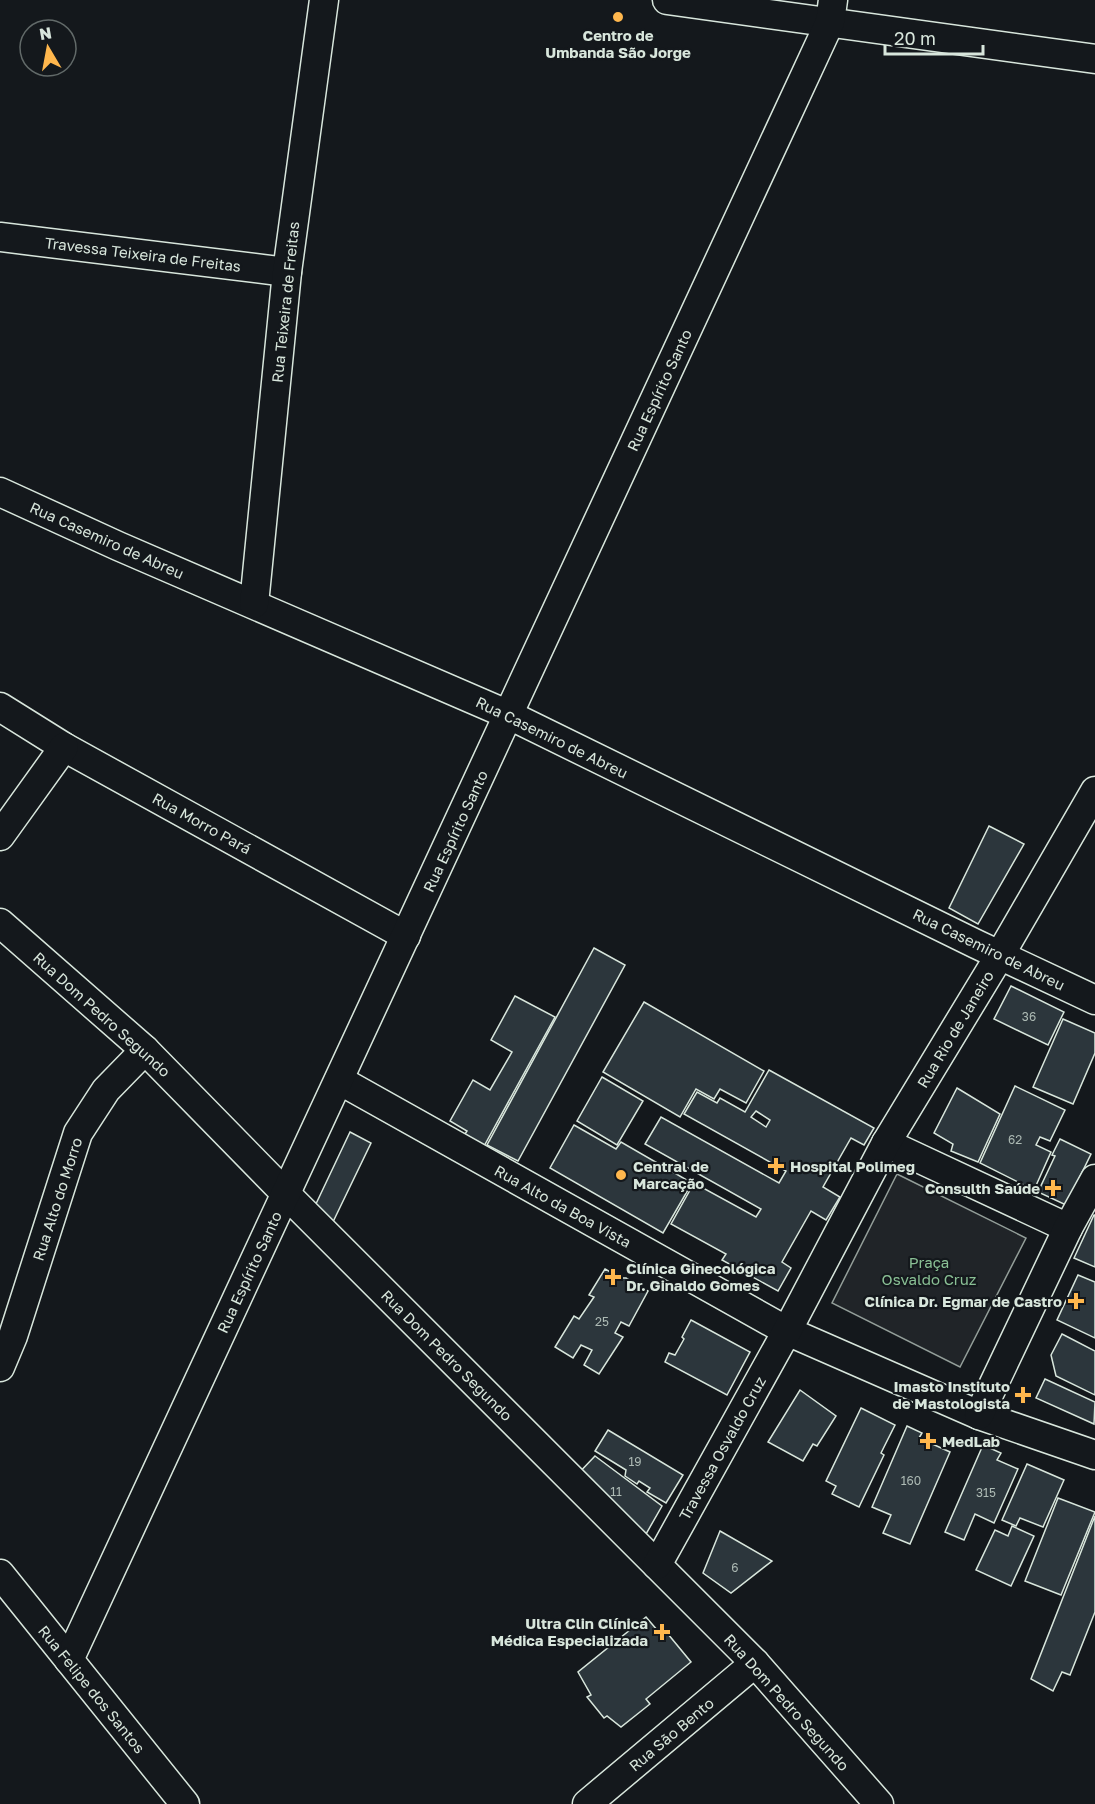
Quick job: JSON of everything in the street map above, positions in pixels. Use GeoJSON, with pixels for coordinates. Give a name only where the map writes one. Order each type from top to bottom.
{"type":"FeatureCollection","features":[{"type":"Feature","properties":{"kind":"street","name":"Rua Teixeira de Freitas"},"geometry":{"type":"LineString","coordinates":[[254,604],[287,272],[324,0]]}},
{"type":"Feature","properties":{"kind":"street"},"geometry":{"type":"LineString","coordinates":[[667,0],[832,11],[1095,59]]}},
{"type":"Feature","properties":{"kind":"street","name":"Rua Espírito Santo"},"geometry":{"type":"LineString","coordinates":[[69,1660],[509,715],[832,11]]}},
{"type":"Feature","properties":{"kind":"street","name":"Travessa Teixeira de Freitas"},"geometry":{"type":"LineString","coordinates":[[0,237],[287,272]]}},
{"type":"Feature","properties":{"kind":"street","name":"Rua Casemiro de Abreu"},"geometry":{"type":"LineString","coordinates":[[0,492],[509,715],[1095,1000]]}},
{"type":"Feature","properties":{"kind":"street","name":"Rua Morro Pará"},"geometry":{"type":"LineString","coordinates":[[0,707],[64,747],[406,936]]}},
{"type":"Feature","properties":{"kind":"street"},"geometry":{"type":"LineString","coordinates":[[0,836],[64,747]]}},
{"type":"Feature","properties":{"kind":"street","name":"Rua Rio de Janeiro"},"geometry":{"type":"LineString","coordinates":[[886,1143],[1000,955],[1095,791]]}},
{"type":"Feature","properties":{"kind":"street","name":"Rua Dom Pedro Segundo"},"geometry":{"type":"LineString","coordinates":[[0,923],[145,1050],[754,1664],[879,1804]]}},
{"type":"Feature","properties":{"kind":"street","name":"Rua Alto do Morro"},"geometry":{"type":"LineString","coordinates":[[0,1367],[13,1336],[78,1133],[106,1090],[145,1050]]}},
{"type":"Feature","properties":{"kind":"street","name":"Rua Alto da Boa Vista"},"geometry":{"type":"LineString","coordinates":[[339,1080],[787,1331]]}},
{"type":"Feature","properties":{"kind":"street"},"geometry":{"type":"LineString","coordinates":[[1068,1228],[886,1143],[787,1331],[979,1415],[1095,1455]]}},
{"type":"Feature","properties":{"kind":"street"},"geometry":{"type":"LineString","coordinates":[[979,1415],[1068,1228],[1095,1179]]}},
{"type":"Feature","properties":{"kind":"street","name":"Travessa Osvaldo Cruz"},"geometry":{"type":"LineString","coordinates":[[657,1565],[787,1331]]}},
{"type":"Feature","properties":{"kind":"street","name":"Rua Felipe dos Santos"},"geometry":{"type":"LineString","coordinates":[[0,1574],[181,1802]]}},
{"type":"Feature","properties":{"kind":"street","name":"Rua São Bento"},"geometry":{"type":"LineString","coordinates":[[587,1804],[754,1664]]}},
{"type":"Feature","properties":{"kind":"green space","name":"Praça Osvaldo Cruz"},"geometry":{"type":"Polygon","coordinates":[[[897,1174],[1026,1238],[960,1367],[832,1303],[897,1174]]]}},
{"type":"Feature","properties":{"kind":"building"},"geometry":{"type":"Polygon","coordinates":[[[989,826],[1024,844],[978,924],[949,908],[989,826]]]}},
{"type":"Feature","properties":{"kind":"building"},"geometry":{"type":"Polygon","coordinates":[[[594,948],[625,965],[518,1161],[487,1145],[594,948]]]}},
{"type":"Feature","properties":{"kind":"building"},"geometry":{"type":"Polygon","coordinates":[[[1011,986],[1064,1012],[1048,1045],[994,1019],[1011,986]]]}},
{"type":"Feature","properties":{"kind":"building"},"geometry":{"type":"Polygon","coordinates":[[[515,996],[555,1017],[483,1148],[463,1137],[467,1131],[450,1121],[473,1080],[490,1090],[512,1052],[491,1040],[515,996]]]}},
{"type":"Feature","properties":{"kind":"building"},"geometry":{"type":"Polygon","coordinates":[[[644,1002],[764,1071],[746,1103],[720,1089],[714,1099],[696,1089],[680,1117],[603,1072],[644,1002]]]}},
{"type":"Feature","properties":{"kind":"building"},"geometry":{"type":"Polygon","coordinates":[[[1063,1019],[1095,1033],[1095,1053],[1073,1104],[1033,1087],[1063,1019]]]}},
{"type":"Feature","properties":{"kind":"building"},"geometry":{"type":"Polygon","coordinates":[[[769,1070],[874,1128],[864,1145],[851,1138],[823,1187],[840,1197],[826,1220],[811,1211],[782,1262],[791,1268],[778,1291],[722,1260],[726,1254],[671,1224],[694,1183],[756,1217],[761,1209],[645,1144],[661,1117],[779,1183],[786,1171],[684,1114],[697,1092],[717,1103],[720,1098],[745,1112],[769,1070]],[[756,1111],[751,1117],[766,1127],[770,1120],[756,1111]]]}},
{"type":"Feature","properties":{"kind":"building"},"geometry":{"type":"Polygon","coordinates":[[[602,1077],[643,1101],[617,1145],[577,1121],[602,1077]]]}},
{"type":"Feature","properties":{"kind":"building"},"geometry":{"type":"Polygon","coordinates":[[[1015,1086],[1065,1110],[1050,1141],[1040,1137],[1036,1145],[1051,1152],[1034,1190],[980,1163],[1015,1086]]]}},
{"type":"Feature","properties":{"kind":"building"},"geometry":{"type":"Polygon","coordinates":[[[957,1088],[1000,1114],[978,1162],[951,1151],[953,1144],[934,1133],[957,1088]]]}},
{"type":"Feature","properties":{"kind":"building","name":"Central de Marcação"},"geometry":{"type":"Polygon","coordinates":[[[574,1125],[616,1149],[621,1142],[692,1183],[663,1233],[550,1168],[574,1125]]]}},
{"type":"Feature","properties":{"kind":"building"},"geometry":{"type":"Polygon","coordinates":[[[350,1132],[371,1143],[331,1226],[314,1208],[350,1132]]]}},
{"type":"Feature","properties":{"kind":"building"},"geometry":{"type":"Polygon","coordinates":[[[1060,1139],[1091,1154],[1066,1205],[1038,1192],[1055,1156],[1052,1155],[1060,1139]]]}},
{"type":"Feature","properties":{"kind":"building"},"geometry":{"type":"Polygon","coordinates":[[[1095,1215],[1095,1267],[1074,1258],[1095,1215]]]}},
{"type":"Feature","properties":{"kind":"building"},"geometry":{"type":"Polygon","coordinates":[[[605,1269],[648,1291],[629,1326],[621,1322],[615,1333],[623,1337],[599,1374],[584,1365],[592,1350],[581,1345],[573,1358],[555,1347],[574,1316],[579,1319],[594,1297],[589,1295],[605,1269]]]}},
{"type":"Feature","properties":{"kind":"building"},"geometry":{"type":"Polygon","coordinates":[[[1078,1275],[1095,1282],[1095,1338],[1057,1320],[1078,1275]]]}},
{"type":"Feature","properties":{"kind":"building"},"geometry":{"type":"Polygon","coordinates":[[[691,1320],[750,1352],[727,1395],[665,1362],[669,1353],[675,1355],[691,1320]]]}},
{"type":"Feature","properties":{"kind":"building"},"geometry":{"type":"Polygon","coordinates":[[[1062,1334],[1095,1351],[1095,1395],[1056,1376],[1051,1355],[1062,1334]]]}},
{"type":"Feature","properties":{"kind":"building"},"geometry":{"type":"Polygon","coordinates":[[[1045,1379],[1095,1402],[1094,1424],[1036,1398],[1045,1379]]]}},
{"type":"Feature","properties":{"kind":"building"},"geometry":{"type":"Polygon","coordinates":[[[800,1390],[836,1416],[817,1446],[813,1444],[803,1461],[768,1442],[800,1390]]]}},
{"type":"Feature","properties":{"kind":"building"},"geometry":{"type":"Polygon","coordinates":[[[861,1408],[895,1425],[881,1453],[884,1455],[859,1507],[832,1494],[836,1486],[826,1481],[861,1408]]]}},
{"type":"Feature","properties":{"kind":"building"},"geometry":{"type":"Polygon","coordinates":[[[907,1426],[922,1433],[919,1438],[950,1452],[910,1544],[883,1533],[891,1515],[872,1507],[907,1426]]]}},
{"type":"Feature","properties":{"kind":"building"},"geometry":{"type":"Polygon","coordinates":[[[608,1430],[683,1475],[666,1503],[647,1492],[650,1488],[639,1481],[637,1484],[625,1476],[626,1470],[595,1451],[608,1430]]]}},
{"type":"Feature","properties":{"kind":"building"},"geometry":{"type":"Polygon","coordinates":[[[983,1445],[1001,1453],[997,1460],[1018,1469],[994,1523],[975,1514],[964,1540],[945,1532],[983,1445]]]}},
{"type":"Feature","properties":{"kind":"building"},"geometry":{"type":"Polygon","coordinates":[[[595,1456],[662,1506],[642,1541],[575,1477],[595,1456]]]}},
{"type":"Feature","properties":{"kind":"building"},"geometry":{"type":"Polygon","coordinates":[[[1027,1464],[1064,1480],[1043,1527],[1020,1518],[1016,1526],[1002,1520],[1027,1464]]]}},
{"type":"Feature","properties":{"kind":"building"},"geometry":{"type":"Polygon","coordinates":[[[1058,1498],[1095,1512],[1061,1595],[1025,1581],[1058,1498]]]}},
{"type":"Feature","properties":{"kind":"building"},"geometry":{"type":"Polygon","coordinates":[[[1095,1516],[1095,1612],[1070,1675],[1062,1672],[1053,1691],[1031,1679],[1095,1516]]]}},
{"type":"Feature","properties":{"kind":"building"},"geometry":{"type":"Polygon","coordinates":[[[1012,1526],[1034,1536],[1011,1586],[976,1570],[995,1530],[1008,1536],[1012,1526]]]}},
{"type":"Feature","properties":{"kind":"building"},"geometry":{"type":"Polygon","coordinates":[[[720,1531],[772,1561],[731,1593],[703,1573],[720,1531]]]}},
{"type":"Feature","properties":{"kind":"building"},"geometry":{"type":"Polygon","coordinates":[[[646,1617],[658,1631],[663,1628],[691,1662],[646,1699],[650,1704],[621,1727],[607,1716],[604,1718],[587,1697],[591,1695],[578,1672],[646,1617]]]}},
{"type":"Feature","properties":{"kind":"place","name":"Centro de Umbanda São Jorge"},"geometry":{"type":"Point","coordinates":[618,17]}},
{"type":"Feature","properties":{"kind":"place","name":"Hospital Polimeg"},"geometry":{"type":"Point","coordinates":[776,1166]}},
{"type":"Feature","properties":{"kind":"place","name":"Central de Marcação"},"geometry":{"type":"Point","coordinates":[621,1175]}},
{"type":"Feature","properties":{"kind":"place","name":"Consulth Saúde"},"geometry":{"type":"Point","coordinates":[1053,1188]}},
{"type":"Feature","properties":{"kind":"place","name":"Clínica Ginecológica Dr. Ginaldo Gomes"},"geometry":{"type":"Point","coordinates":[613,1277]}},
{"type":"Feature","properties":{"kind":"place","name":"Clínica Dr. Egmar de Castro"},"geometry":{"type":"Point","coordinates":[1076,1301]}},
{"type":"Feature","properties":{"kind":"place","name":"Imasto Instituto de Mastologista"},"geometry":{"type":"Point","coordinates":[1023,1395]}},
{"type":"Feature","properties":{"kind":"place","name":"MedLab"},"geometry":{"type":"Point","coordinates":[928,1441]}},
{"type":"Feature","properties":{"kind":"place","name":"Ultra Clin Clínica Médica Especializada"},"geometry":{"type":"Point","coordinates":[662,1632]}}]}
